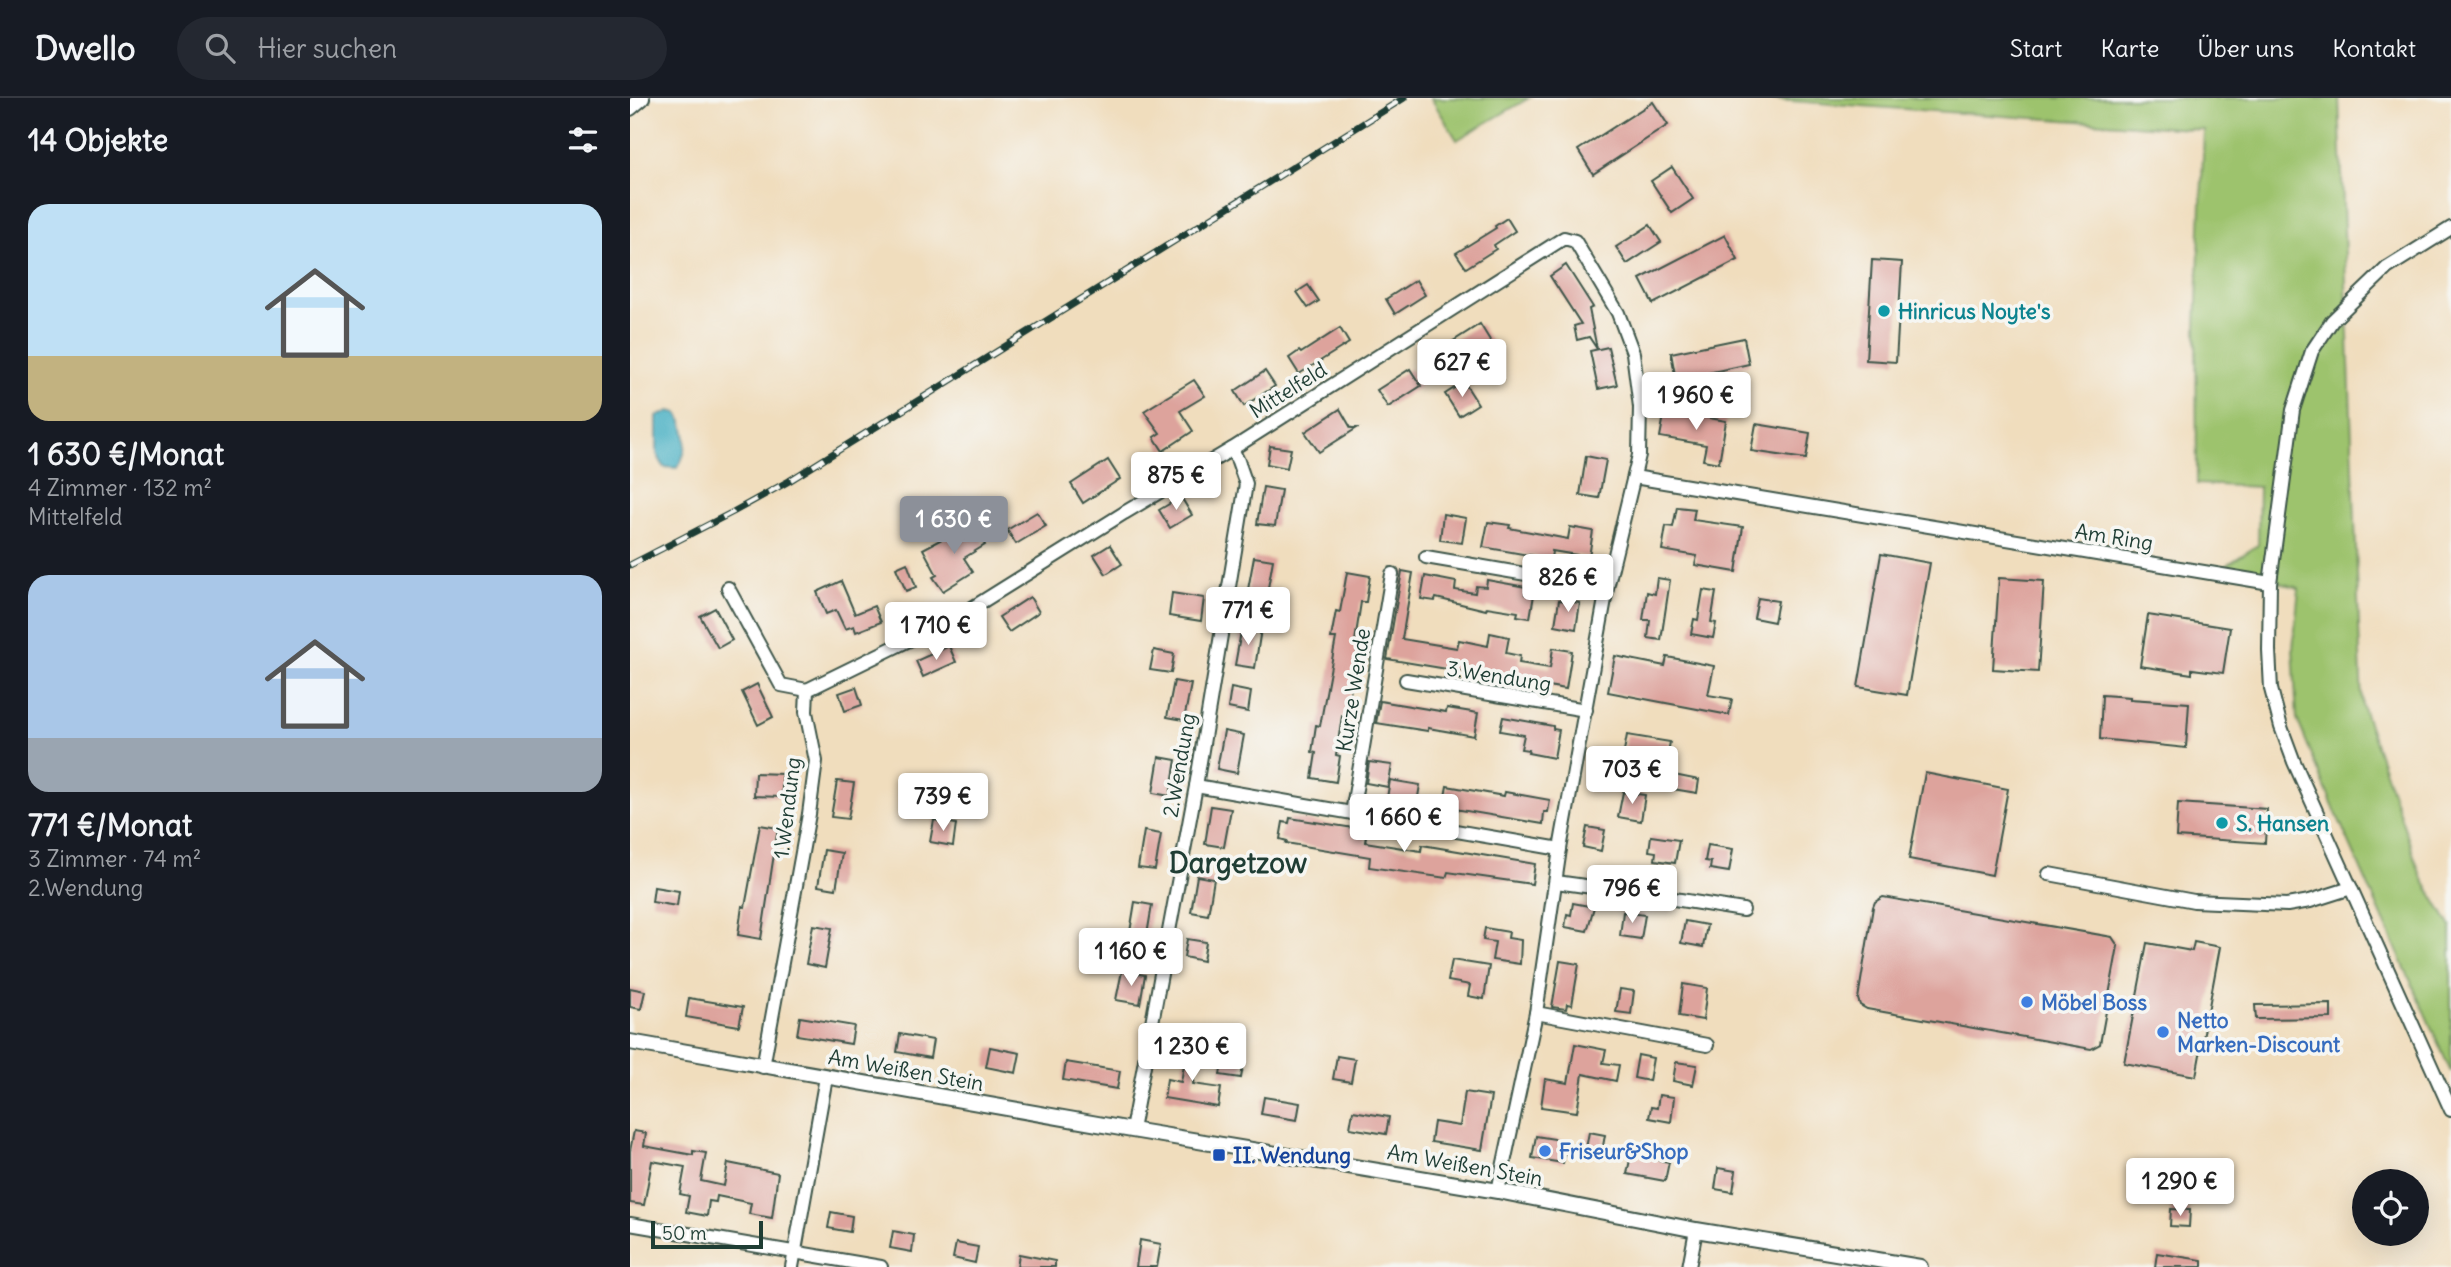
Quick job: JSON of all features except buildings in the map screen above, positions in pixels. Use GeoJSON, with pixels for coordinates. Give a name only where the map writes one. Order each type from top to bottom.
{"type":"FeatureCollection","features":[{"type":"Feature","properties":{"kind":"street"},"geometry":{"type":"LineString","coordinates":[[630,108],[642,98]]}},
{"type":"Feature","properties":{"kind":"street"},"geometry":{"type":"LineString","coordinates":[[2451,228],[2387,268],[2332,321],[2312,351],[2293,410],[2270,583],[2269,650],[2272,689],[2294,762],[2451,1110]]}},
{"type":"Feature","properties":{"kind":"street","name":"Mittelfeld"},"geometry":{"type":"LineString","coordinates":[[807,690],[964,613],[1232,449],[1564,238],[1575,242],[1604,289],[1618,313],[1633,353],[1640,407],[1639,454],[1634,477]]}},
{"type":"Feature","properties":{"kind":"street","name":"2.Wendung"},"geometry":{"type":"LineString","coordinates":[[1132,1130],[1196,786],[1245,484],[1232,449]]}},
{"type":"Feature","properties":{"kind":"street"},"geometry":{"type":"LineString","coordinates":[[1498,1191],[1536,1013],[1560,849],[1606,588],[1634,477]]}},
{"type":"Feature","properties":{"kind":"street","name":"Am Ring"},"geometry":{"type":"LineString","coordinates":[[1634,477],[2270,583]]}},
{"type":"Feature","properties":{"kind":"street"},"geometry":{"type":"LineString","coordinates":[[1426,557],[1606,588]]}},
{"type":"Feature","properties":{"kind":"street","name":"Kurze Wende"},"geometry":{"type":"LineString","coordinates":[[1352,813],[1392,574]]}},
{"type":"Feature","properties":{"kind":"street"},"geometry":{"type":"LineString","coordinates":[[728,588],[781,685],[807,690]]}},
{"type":"Feature","properties":{"kind":"street","name":"3.Wendung"},"geometry":{"type":"LineString","coordinates":[[1406,680],[1586,710]]}},
{"type":"Feature","properties":{"kind":"street","name":"1.Wendung"},"geometry":{"type":"LineString","coordinates":[[763,1066],[809,814],[816,761],[806,712],[807,690]]}},
{"type":"Feature","properties":{"kind":"street"},"geometry":{"type":"LineString","coordinates":[[1196,786],[1560,849]]}},
{"type":"Feature","properties":{"kind":"street"},"geometry":{"type":"LineString","coordinates":[[2049,874],[2194,901],[2287,905],[2351,888]]}},
{"type":"Feature","properties":{"kind":"street"},"geometry":{"type":"LineString","coordinates":[[1556,882],[1742,910]]}},
{"type":"Feature","properties":{"kind":"street"},"geometry":{"type":"LineString","coordinates":[[1536,1013],[1707,1045]]}},
{"type":"Feature","properties":{"kind":"street","name":"Am Weißen Stein"},"geometry":{"type":"LineString","coordinates":[[630,1042],[1498,1191],[1696,1230],[1920,1267]]}},
{"type":"Feature","properties":{"kind":"street"},"geometry":{"type":"LineString","coordinates":[[792,1267],[826,1077]]}},
{"type":"Feature","properties":{"kind":"street"},"geometry":{"type":"LineString","coordinates":[[630,1224],[881,1267]]}},
{"type":"Feature","properties":{"kind":"street"},"geometry":{"type":"LineString","coordinates":[[1689,1267],[1696,1230]]}},
{"type":"Feature","properties":{"kind":"green space"},"geometry":{"type":"Polygon","coordinates":[[[1431,98],[1529,98],[1457,140],[1431,98]]]}},
{"type":"Feature","properties":{"kind":"green space"},"geometry":{"type":"Polygon","coordinates":[[[1749,98],[2339,98],[2362,705],[2421,876],[2451,927],[2451,1072],[2297,719],[2293,648],[2299,588],[2222,568],[2258,545],[2259,487],[2197,484],[2196,327],[2204,130],[1749,98]]]}},
{"type":"Feature","properties":{"kind":"water"},"geometry":{"type":"Polygon","coordinates":[[[670,411],[678,413],[685,434],[684,455],[677,468],[664,467],[657,454],[657,416],[670,411]]]}},
{"type":"Feature","properties":{"kind":"railway"},"geometry":{"type":"LineString","coordinates":[[630,565],[789,481],[1404,98]]}},
{"type":"Feature","properties":{"kind":"place","name":"Hinricus Noyte's"},"geometry":{"type":"Point","coordinates":[1884,311]}},
{"type":"Feature","properties":{"kind":"place","name":"S. Hansen"},"geometry":{"type":"Point","coordinates":[2222,823]}},
{"type":"Feature","properties":{"kind":"place","name":"Möbel Boss"},"geometry":{"type":"Point","coordinates":[2027,1002]}},
{"type":"Feature","properties":{"kind":"place","name":"Netto Marken-Discount"},"geometry":{"type":"Point","coordinates":[2163,1032]}},
{"type":"Feature","properties":{"kind":"place","name":"Friseur&Shop"},"geometry":{"type":"Point","coordinates":[1545,1151]}},
{"type":"Feature","properties":{"kind":"place","name":"II. Wendung"},"geometry":{"type":"Point","coordinates":[1219,1155]}},
{"type":"Feature","properties":{"kind":"district","name":"Dargetzow"},"geometry":{"type":"Point","coordinates":[1238,863]}}]}
